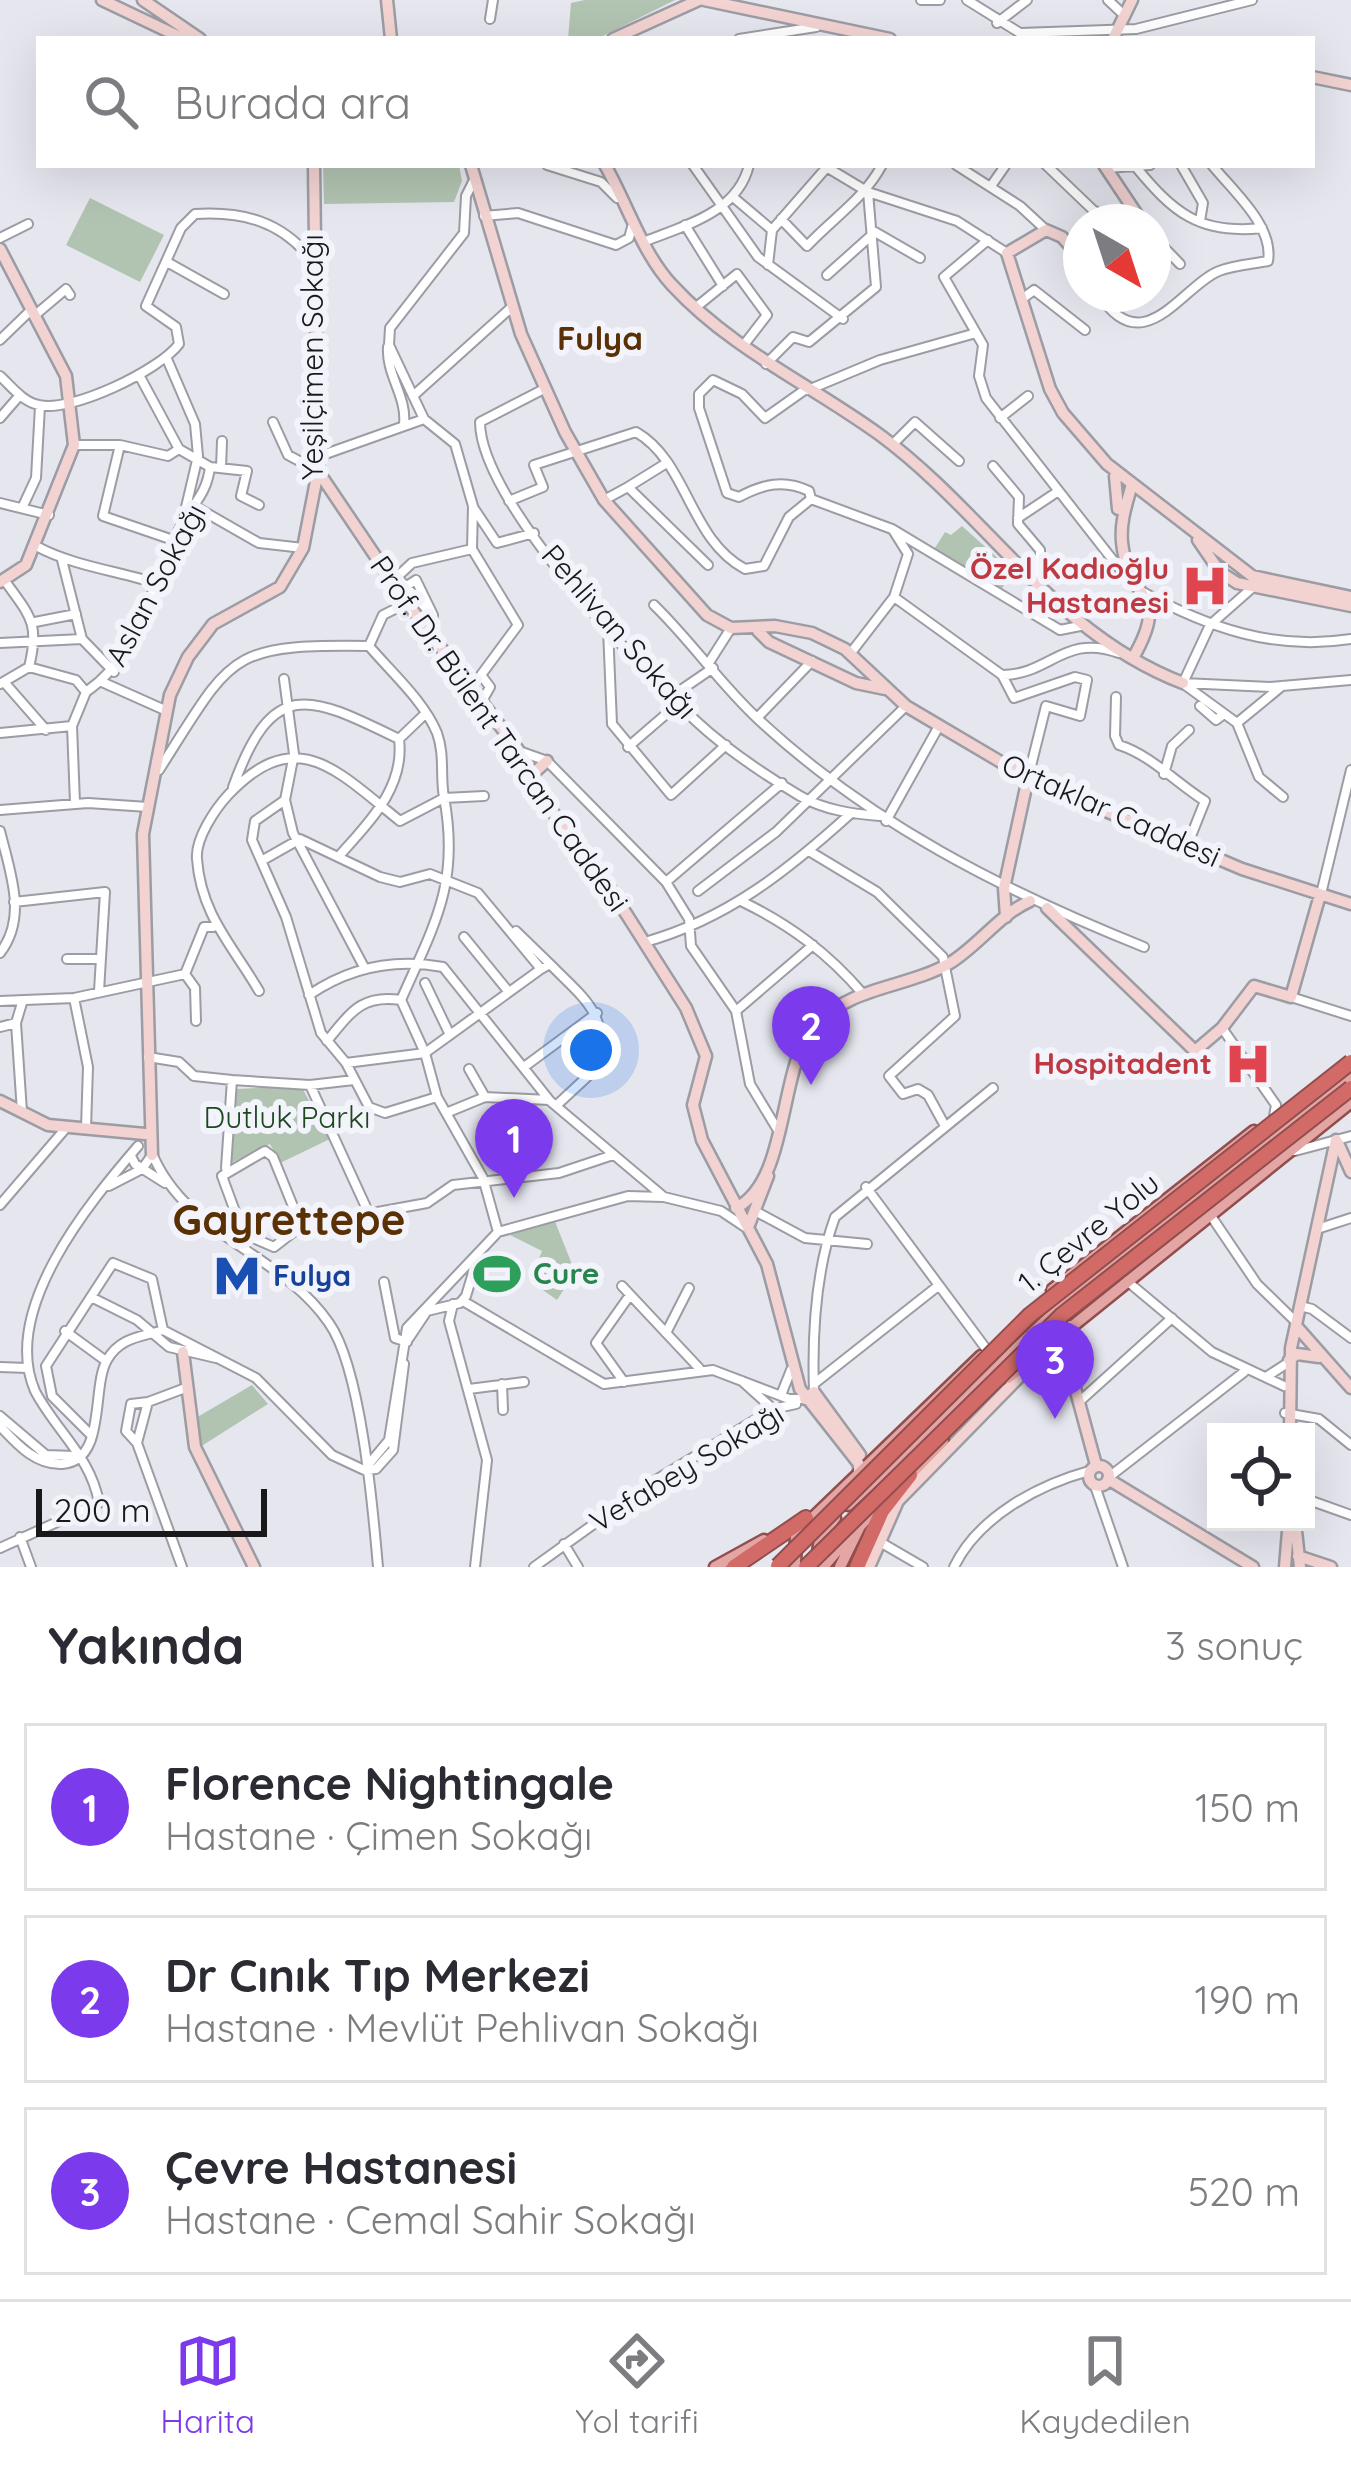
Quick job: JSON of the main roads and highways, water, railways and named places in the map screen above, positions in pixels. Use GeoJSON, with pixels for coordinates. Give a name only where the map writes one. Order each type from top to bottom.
{"type":"FeatureCollection","features":[{"type":"Feature","properties":{"kind":"highway","name":"1. Çevre Yolu"},"geometry":{"type":"LineString","coordinates":[[777,1566],[1030,1316],[1351,1059]]}},
{"type":"Feature","properties":{"kind":"highway","name":"1. Çevre Yolu"},"geometry":{"type":"LineString","coordinates":[[798,1564],[1047,1329],[1351,1088]]}},
{"type":"Feature","properties":{"kind":"highway"},"geometry":{"type":"LineString","coordinates":[[863,1567],[882,1511],[910,1475]]}},
{"type":"Feature","properties":{"kind":"highway"},"geometry":{"type":"LineString","coordinates":[[734,1567],[804,1522]]}},
{"type":"Feature","properties":{"kind":"highway"},"geometry":{"type":"LineString","coordinates":[[863,1567],[881,1534]]}},
{"type":"Feature","properties":{"kind":"main road"},"geometry":{"type":"LineString","coordinates":[[818,1567],[798,1564],[794,1540],[804,1522],[1098,1252],[1274,1111],[1351,1059]]}},
{"type":"Feature","properties":{"kind":"main road"},"geometry":{"type":"LineString","coordinates":[[818,1567],[820,1538],[829,1524],[1034,1329],[1156,1226],[1351,1075]]}},
{"type":"Feature","properties":{"kind":"main road"},"geometry":{"type":"LineString","coordinates":[[818,1567],[1006,1379],[1351,1102]]}},
{"type":"Feature","properties":{"kind":"main road"},"geometry":{"type":"LineString","coordinates":[[1006,1333],[1034,1329]]}},
{"type":"Feature","properties":{"kind":"main road"},"geometry":{"type":"LineString","coordinates":[[1034,1329],[1050,1345]]}},
{"type":"Feature","properties":{"kind":"main road"},"geometry":{"type":"LineString","coordinates":[[715,1567],[865,1489]]}},
{"type":"Feature","properties":{"kind":"main road"},"geometry":{"type":"LineString","coordinates":[[840,1567],[860,1526]]}},
{"type":"Feature","properties":{"kind":"place","name":"Özel Kadıoğlu Hastanesi"},"geometry":{"type":"Point","coordinates":[1205,586]}},
{"type":"Feature","properties":{"kind":"place","name":"Hospitadent"},"geometry":{"type":"Point","coordinates":[1248,1064]}},
{"type":"Feature","properties":{"kind":"place","name":"Dr Cınık Tıp Merkezi"},"geometry":{"type":"Point","coordinates":[811,1085]}},
{"type":"Feature","properties":{"kind":"place","name":"Florence Nightingale"},"geometry":{"type":"Point","coordinates":[514,1198]}},
{"type":"Feature","properties":{"kind":"place","name":"Cure"},"geometry":{"type":"Point","coordinates":[497,1274]}},
{"type":"Feature","properties":{"kind":"place","name":"Fulya"},"geometry":{"type":"Point","coordinates":[237,1276]}},
{"type":"Feature","properties":{"kind":"place","name":"Çevre Hastanesi"},"geometry":{"type":"Point","coordinates":[1055,1419]}},
{"type":"Feature","properties":{"kind":"district","name":"Fulya"},"geometry":{"type":"Point","coordinates":[600,338]}},
{"type":"Feature","properties":{"kind":"district","name":"Gayrettepe"},"geometry":{"type":"Point","coordinates":[289,1220]}},
{"type":"Feature","properties":{"kind":"park label","name":"Dutluk Parkı"},"geometry":{"type":"Point","coordinates":[287,1118]}}]}
